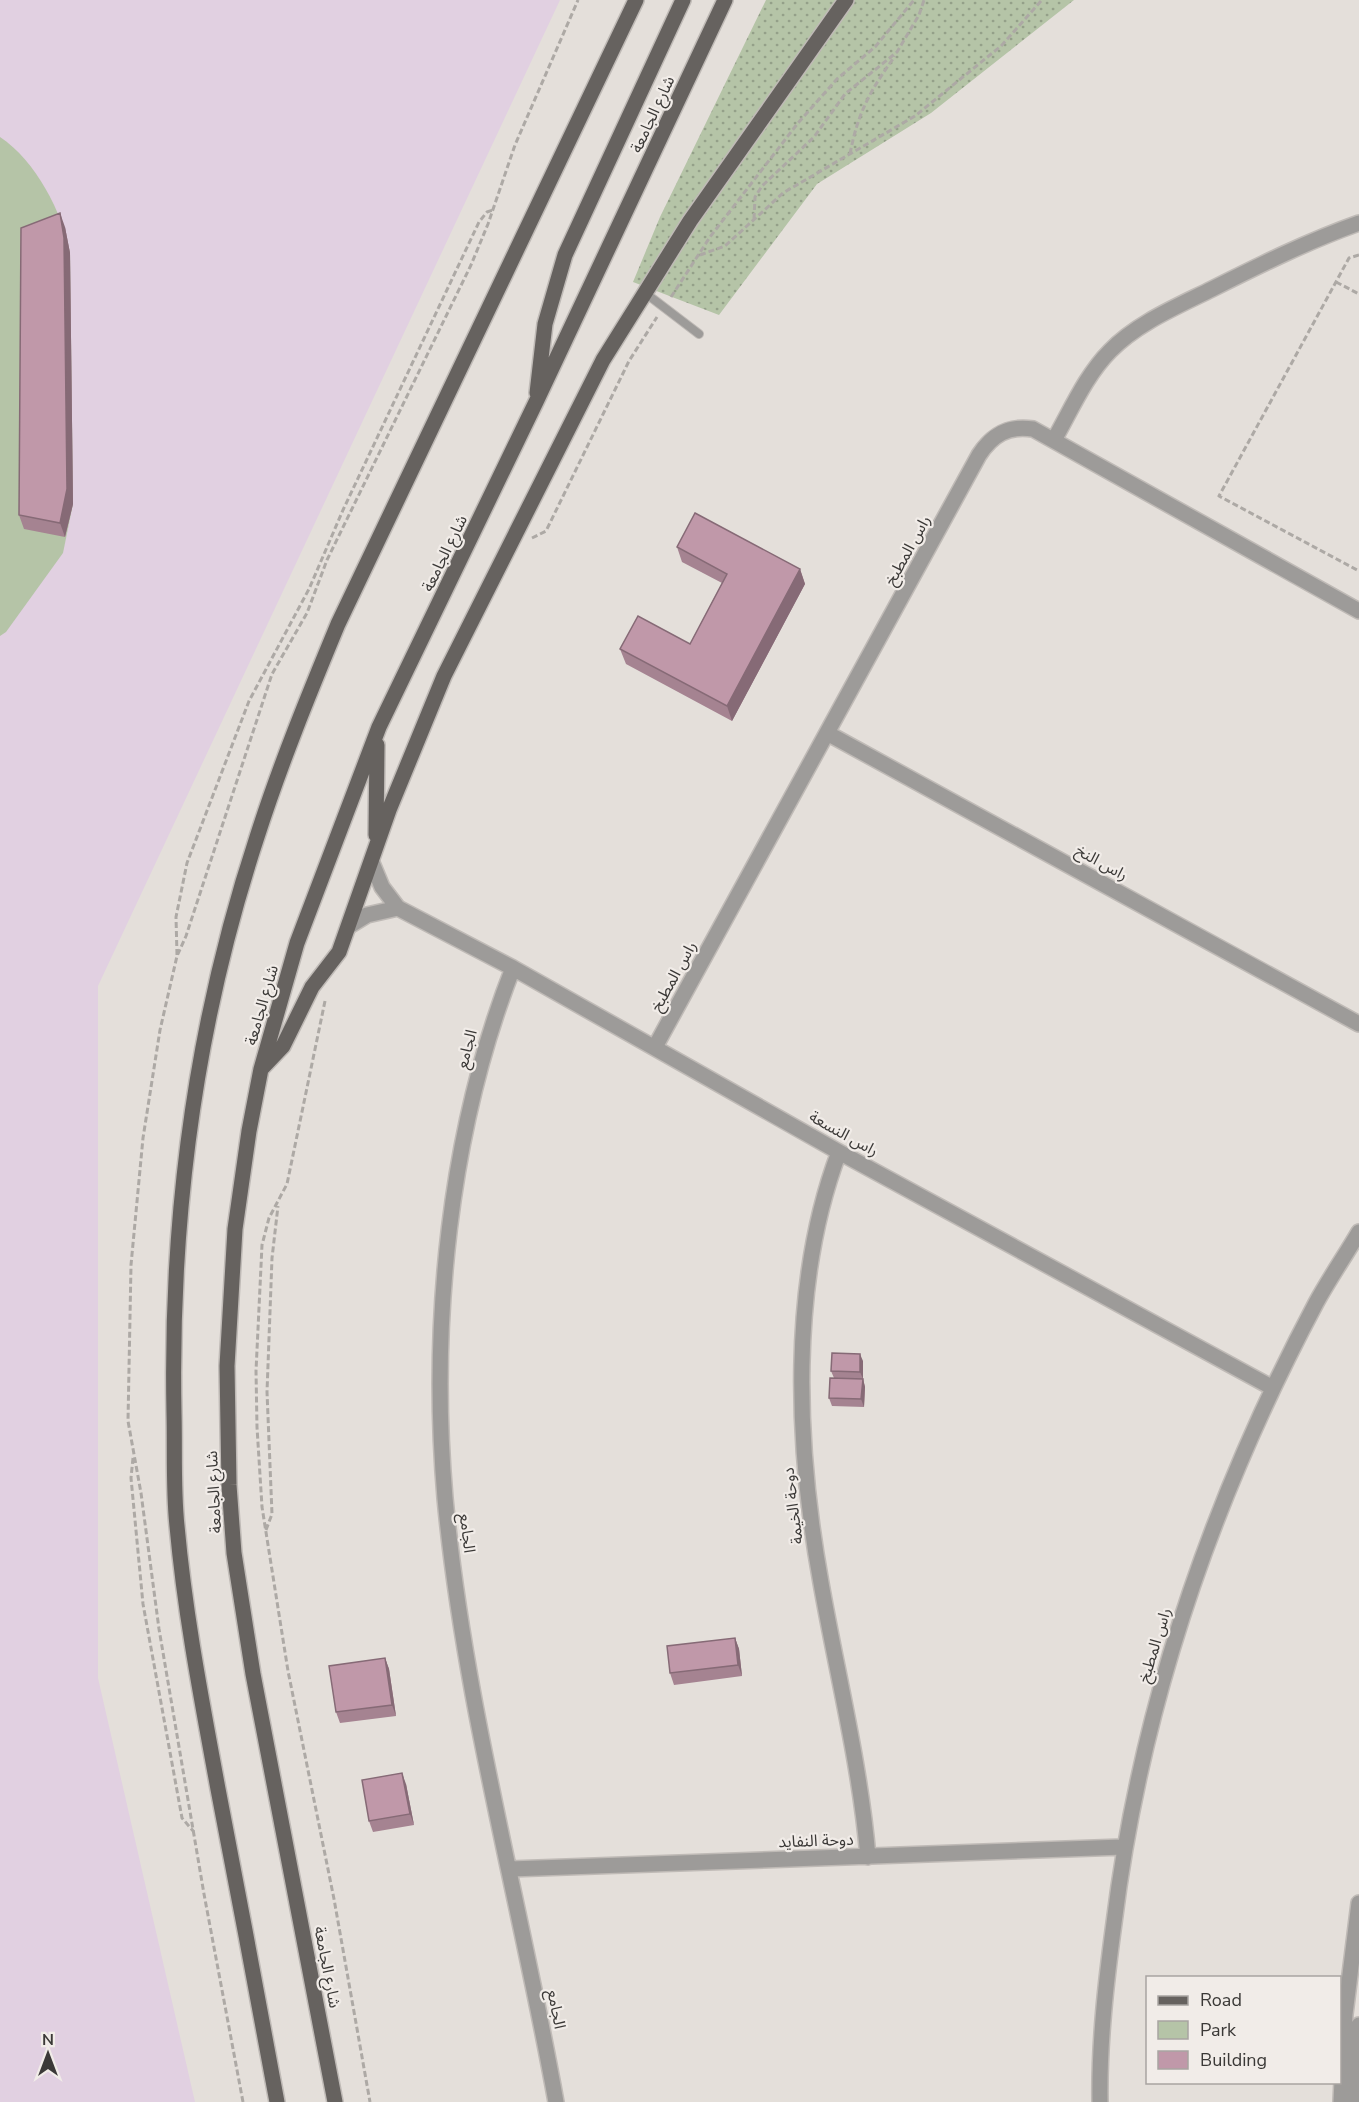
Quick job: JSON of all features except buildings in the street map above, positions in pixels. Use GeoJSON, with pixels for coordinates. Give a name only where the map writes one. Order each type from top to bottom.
{"type":"FeatureCollection","features":[{"type":"Feature","properties":{"kind":"main road"},"geometry":{"type":"LineString","coordinates":[[277,2102],[190,1635],[176,1521],[174,1377],[177,1248],[187,1152],[208,1024],[234,912],[256,838],[298,721],[334,635],[636,0]]}},
{"type":"Feature","properties":{"kind":"main road"},"geometry":{"type":"LineString","coordinates":[[536,402],[545,324],[565,255],[683,0]]}},
{"type":"Feature","properties":{"kind":"main road","name":"شارع الجامعة"},"geometry":{"type":"LineString","coordinates":[[335,2102],[253,1674],[234,1553],[229,1485],[227,1366],[235,1229],[249,1131],[261,1070],[297,943],[379,727],[536,402],[725,0]]}},
{"type":"Feature","properties":{"kind":"main road"},"geometry":{"type":"LineString","coordinates":[[261,1070],[283,1046],[312,987],[335,960],[376,847],[444,676],[587,389],[644,292],[690,221],[846,0]]}},
{"type":"Feature","properties":{"kind":"main road"},"geometry":{"type":"LineString","coordinates":[[376,847],[375,772],[379,727]]}},
{"type":"Feature","properties":{"kind":"street"},"geometry":{"type":"LineString","coordinates":[[1054,440],[1094,372],[1111,350],[1141,328],[1170,309],[1280,255],[1359,223]]}},
{"type":"Feature","properties":{"kind":"street","name":"راس المطبخ"},"geometry":{"type":"LineString","coordinates":[[655,1047],[986,444],[993,436],[1003,431],[1023,427],[1032,429],[1359,611]]}},
{"type":"Feature","properties":{"kind":"street","name":"راس النخ"},"geometry":{"type":"LineString","coordinates":[[827,733],[1359,1024]]}},
{"type":"Feature","properties":{"kind":"street","name":"راس النسعة"},"geometry":{"type":"LineString","coordinates":[[372,863],[382,887],[398,908],[513,968],[839,1152],[1274,1388]]}},
{"type":"Feature","properties":{"kind":"street"},"geometry":{"type":"LineString","coordinates":[[349,926],[368,915],[398,908]]}},
{"type":"Feature","properties":{"kind":"street","name":"الجامع"},"geometry":{"type":"LineString","coordinates":[[513,968],[494,1017],[480,1065],[456,1183],[447,1258],[441,1413],[446,1498],[461,1620],[556,2102]]}},
{"type":"Feature","properties":{"kind":"street","name":"دوحة الخيمة"},"geometry":{"type":"LineString","coordinates":[[839,1152],[823,1194],[815,1232],[807,1310],[802,1403],[811,1519],[859,1782],[868,1857]]}},
{"type":"Feature","properties":{"kind":"street","name":"راس المطبخ"},"geometry":{"type":"LineString","coordinates":[[1100,2102],[1105,1999],[1123,1847],[1158,1697],[1186,1600],[1244,1453],[1274,1388],[1317,1300],[1359,1232]]}},
{"type":"Feature","properties":{"kind":"street","name":"دوحة النفايد"},"geometry":{"type":"LineString","coordinates":[[510,1869],[1123,1847]]}},
{"type":"Feature","properties":{"kind":"street"},"geometry":{"type":"LineString","coordinates":[[1341,2102],[1345,2014],[1359,1903]]}},
{"type":"Feature","properties":{"kind":"street"},"geometry":{"type":"LineString","coordinates":[[1355,2102],[1359,2025]]}},
{"type":"Feature","properties":{"kind":"lane"},"geometry":{"type":"LineString","coordinates":[[644,292],[699,334]]}},
{"type":"Feature","properties":{"kind":"path"},"geometry":{"type":"LineString","coordinates":[[243,2102],[159,1629],[141,1492],[128,1421],[131,1265],[142,1138],[160,1030],[177,956],[186,936],[272,674],[307,613],[327,560],[471,265],[515,146],[578,0]]}},
{"type":"Feature","properties":{"kind":"path"},"geometry":{"type":"LineString","coordinates":[[513,536],[528,539],[546,531],[629,361],[710,237],[798,123],[837,79],[875,47],[914,0]]}},
{"type":"Feature","properties":{"kind":"path"},"geometry":{"type":"LineString","coordinates":[[850,154],[857,119],[875,85],[919,15],[924,0]]}},
{"type":"Feature","properties":{"kind":"path"},"geometry":{"type":"LineString","coordinates":[[698,256],[724,246],[783,193],[915,116],[1001,46],[1042,0]]}},
{"type":"Feature","properties":{"kind":"path"},"geometry":{"type":"LineString","coordinates":[[754,219],[755,197],[762,186],[814,137],[845,94],[897,52]]}},
{"type":"Feature","properties":{"kind":"path"},"geometry":{"type":"LineString","coordinates":[[177,956],[176,918],[187,863],[249,700],[309,589],[343,510],[479,222],[487,212],[493,210]]}},
{"type":"Feature","properties":{"kind":"path"},"geometry":{"type":"LineString","coordinates":[[1359,255],[1349,258],[1220,496],[1359,571]]}},
{"type":"Feature","properties":{"kind":"path"},"geometry":{"type":"LineString","coordinates":[[1336,282],[1359,294]]}},
{"type":"Feature","properties":{"kind":"path"},"geometry":{"type":"LineString","coordinates":[[327,993],[300,1110],[287,1184],[269,1218],[262,1245],[257,1323],[257,1427],[266,1532],[290,1683],[336,1911],[370,2102]]}},
{"type":"Feature","properties":{"kind":"path"},"geometry":{"type":"LineString","coordinates":[[266,1532],[272,1514],[267,1392],[272,1258],[278,1204]]}},
{"type":"Feature","properties":{"kind":"path"},"geometry":{"type":"LineString","coordinates":[[134,1456],[131,1478],[143,1604],[182,1818],[195,1833]]}},
{"type":"Feature","properties":{"kind":"shaded area"},"geometry":{"type":"Polygon","coordinates":[[[0,0],[560,0],[98,986],[98,1678],[195,2102],[0,2102],[0,0]]]}},
{"type":"Feature","properties":{"kind":"green space"},"geometry":{"type":"Polygon","coordinates":[[[766,0],[1074,0],[931,113],[817,184],[719,315],[633,282],[660,217],[766,0]]]}},
{"type":"Feature","properties":{"kind":"green space"},"geometry":{"type":"Polygon","coordinates":[[[0,137],[25,159],[46,189],[61,221],[70,253],[73,504],[63,553],[6,632],[0,636],[0,137]]]}}]}
